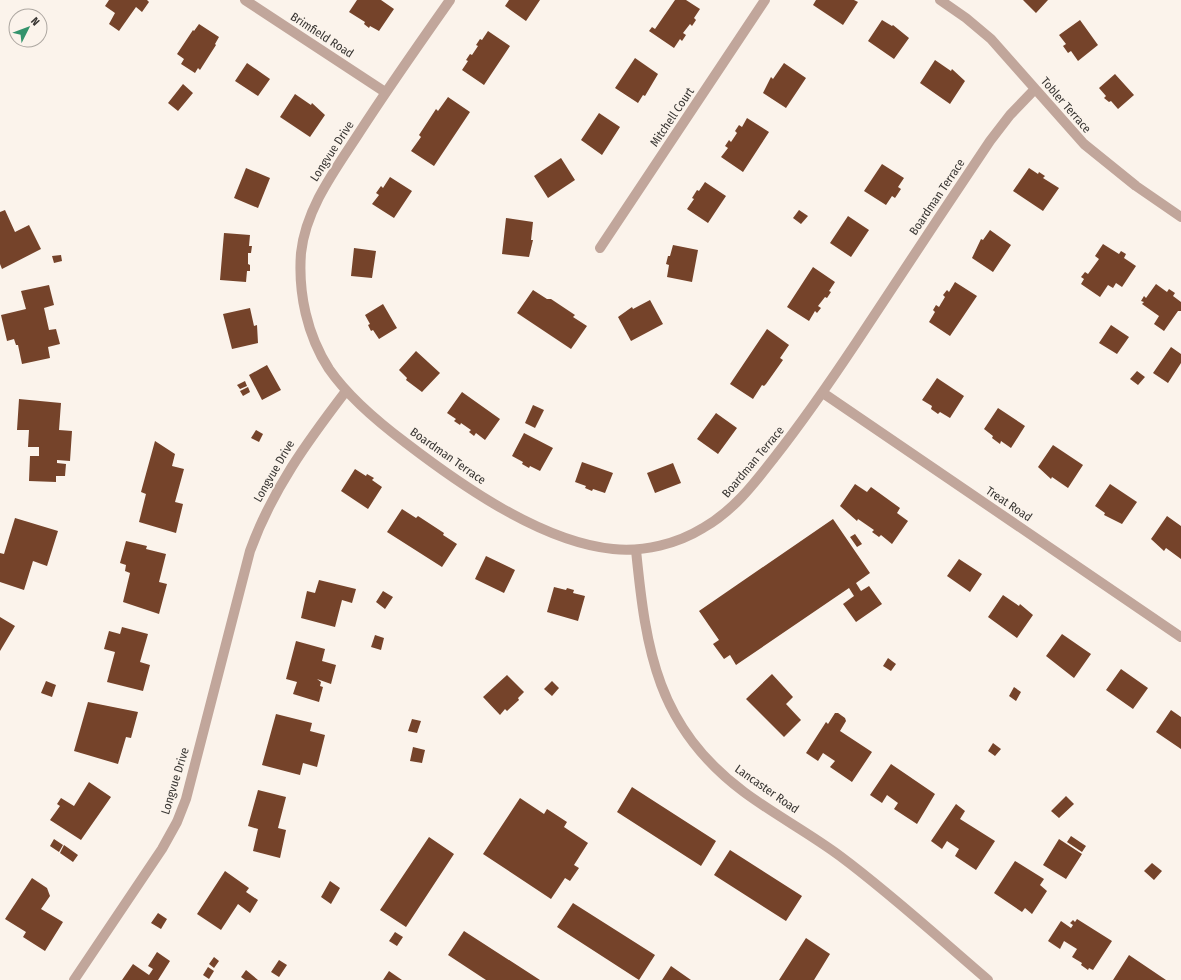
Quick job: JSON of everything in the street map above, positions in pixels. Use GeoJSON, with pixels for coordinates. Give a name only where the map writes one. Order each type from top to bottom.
{"type":"FeatureCollection","features":[{"type":"Feature","properties":{"kind":"street","name":"Brimfield Road"},"geometry":{"type":"LineString","coordinates":[[245,0],[385,92]]}},
{"type":"Feature","properties":{"kind":"street","name":"Longvue Drive"},"geometry":{"type":"LineString","coordinates":[[74,980],[162,849],[177,822],[186,799],[250,551],[260,522],[286,474],[306,443],[346,391],[329,369],[315,342],[305,312],[301,282],[301,251],[307,224],[319,195],[385,92],[450,0]]}},
{"type":"Feature","properties":{"kind":"street","name":"Mitchell Court"},"geometry":{"type":"LineString","coordinates":[[600,248],[765,0]]}},
{"type":"Feature","properties":{"kind":"street","name":"Tobler Terrace"},"geometry":{"type":"LineString","coordinates":[[940,0],[966,18],[991,39],[1061,120],[1084,144],[1136,186],[1181,217]]}},
{"type":"Feature","properties":{"kind":"street","name":"Boardman Terrace"},"geometry":{"type":"LineString","coordinates":[[346,391],[371,414],[430,462],[463,484],[525,520],[554,533],[585,544],[612,549],[636,550],[677,541],[701,530],[723,515],[744,497],[822,393],[990,141],[1010,115],[1035,89]]}},
{"type":"Feature","properties":{"kind":"street","name":"Treat Road"},"geometry":{"type":"LineString","coordinates":[[822,393],[1181,637]]}},
{"type":"Feature","properties":{"kind":"street","name":"Lancaster Road"},"geometry":{"type":"LineString","coordinates":[[636,550],[642,604],[653,662],[663,690],[688,735],[725,776],[745,792],[840,856],[896,901],[988,980]]}},
{"type":"Feature","properties":{"kind":"building"},"geometry":{"type":"Polygon","coordinates":[[[109,0],[147,0],[149,2],[142,12],[136,7],[119,31],[109,24],[115,13],[105,6],[109,0]]]}},
{"type":"Feature","properties":{"kind":"building"},"geometry":{"type":"Polygon","coordinates":[[[357,0],[381,0],[394,9],[379,31],[370,26],[369,28],[364,24],[365,22],[349,12],[357,0]]]}},
{"type":"Feature","properties":{"kind":"building"},"geometry":{"type":"Polygon","coordinates":[[[509,0],[540,0],[526,21],[505,6],[509,0]]]}},
{"type":"Feature","properties":{"kind":"building"},"geometry":{"type":"Polygon","coordinates":[[[675,0],[686,0],[700,9],[694,18],[696,20],[692,26],[690,24],[683,33],[686,35],[682,41],[680,39],[674,48],[649,31],[652,27],[655,29],[675,0]]]}},
{"type":"Feature","properties":{"kind":"building"},"geometry":{"type":"Polygon","coordinates":[[[816,0],[854,0],[858,2],[843,25],[813,5],[816,0]]]}},
{"type":"Feature","properties":{"kind":"building"},"geometry":{"type":"Polygon","coordinates":[[[1023,0],[1048,0],[1036,13],[1023,0]]]}},
{"type":"Feature","properties":{"kind":"building"},"geometry":{"type":"Polygon","coordinates":[[[882,20],[892,26],[893,25],[909,38],[894,59],[868,41],[882,20]]]}},
{"type":"Feature","properties":{"kind":"building"},"geometry":{"type":"Polygon","coordinates":[[[1080,20],[1098,45],[1078,61],[1071,51],[1068,53],[1063,46],[1066,44],[1059,35],[1080,20]]]}},
{"type":"Feature","properties":{"kind":"building"},"geometry":{"type":"Polygon","coordinates":[[[199,24],[219,37],[215,44],[216,45],[200,70],[198,68],[195,73],[181,64],[184,59],[177,54],[193,30],[194,31],[199,24]]]}},
{"type":"Feature","properties":{"kind":"building"},"geometry":{"type":"Polygon","coordinates":[[[488,31],[510,46],[484,85],[462,70],[468,61],[466,60],[470,54],[472,55],[478,46],[476,45],[480,39],[482,40],[488,31]]]}},
{"type":"Feature","properties":{"kind":"building"},"geometry":{"type":"Polygon","coordinates":[[[635,58],[658,74],[645,96],[643,95],[638,103],[615,88],[635,58]]]}},
{"type":"Feature","properties":{"kind":"building"},"geometry":{"type":"Polygon","coordinates":[[[935,60],[951,71],[952,69],[965,81],[950,104],[920,83],[935,60]]]}},
{"type":"Feature","properties":{"kind":"building"},"geometry":{"type":"Polygon","coordinates":[[[247,63],[270,79],[258,96],[235,81],[247,63]]]}},
{"type":"Feature","properties":{"kind":"building"},"geometry":{"type":"Polygon","coordinates":[[[784,63],[806,78],[786,108],[763,93],[771,77],[773,79],[784,63]]]}},
{"type":"Feature","properties":{"kind":"building"},"geometry":{"type":"Polygon","coordinates":[[[1115,74],[1134,95],[1118,109],[1111,101],[1109,102],[1104,98],[1106,96],[1099,88],[1115,74]]]}},
{"type":"Feature","properties":{"kind":"building"},"geometry":{"type":"Polygon","coordinates":[[[183,84],[193,93],[178,111],[168,103],[183,84]]]}},
{"type":"Feature","properties":{"kind":"building"},"geometry":{"type":"Polygon","coordinates":[[[295,94],[311,105],[312,103],[325,115],[310,137],[280,117],[295,94]]]}},
{"type":"Feature","properties":{"kind":"building"},"geometry":{"type":"Polygon","coordinates":[[[448,97],[470,112],[434,166],[411,151],[421,137],[419,135],[436,109],[438,111],[448,97]]]}},
{"type":"Feature","properties":{"kind":"building"},"geometry":{"type":"Polygon","coordinates":[[[599,113],[620,127],[602,155],[581,140],[599,113]]]}},
{"type":"Feature","properties":{"kind":"building"},"geometry":{"type":"Polygon","coordinates":[[[747,118],[769,132],[743,172],[721,157],[728,148],[725,146],[729,140],[731,142],[737,133],[735,131],[739,125],[742,127],[747,118]]]}},
{"type":"Feature","properties":{"kind":"building"},"geometry":{"type":"Polygon","coordinates":[[[561,158],[575,180],[548,198],[534,176],[561,158]]]}},
{"type":"Feature","properties":{"kind":"building"},"geometry":{"type":"Polygon","coordinates":[[[882,164],[904,178],[898,187],[901,189],[895,198],[892,196],[886,205],[864,191],[882,164]]]}},
{"type":"Feature","properties":{"kind":"building"},"geometry":{"type":"Polygon","coordinates":[[[246,168],[270,178],[258,208],[234,198],[246,168]]]}},
{"type":"Feature","properties":{"kind":"building"},"geometry":{"type":"Polygon","coordinates":[[[1029,168],[1038,174],[1039,172],[1045,176],[1043,178],[1059,188],[1043,211],[1013,191],[1029,168]]]}},
{"type":"Feature","properties":{"kind":"building"},"geometry":{"type":"Polygon","coordinates":[[[390,177],[412,191],[394,218],[372,204],[379,195],[376,193],[381,186],[383,188],[390,177]]]}},
{"type":"Feature","properties":{"kind":"building"},"geometry":{"type":"Polygon","coordinates":[[[705,182],[726,196],[708,223],[687,209],[694,199],[692,198],[697,190],[699,191],[705,182]]]}},
{"type":"Feature","properties":{"kind":"building"},"geometry":{"type":"Polygon","coordinates":[[[5,210],[15,232],[29,225],[41,249],[2,269],[0,264],[0,212],[5,210]]]}},
{"type":"Feature","properties":{"kind":"building"},"geometry":{"type":"Polygon","coordinates":[[[799,210],[808,216],[801,224],[793,218],[799,210]]]}},
{"type":"Feature","properties":{"kind":"building"},"geometry":{"type":"Polygon","coordinates":[[[848,216],[869,230],[851,257],[830,243],[848,216]]]}},
{"type":"Feature","properties":{"kind":"building"},"geometry":{"type":"Polygon","coordinates":[[[506,218],[533,222],[531,240],[533,240],[529,257],[502,254],[506,218]]]}},
{"type":"Feature","properties":{"kind":"building"},"geometry":{"type":"Polygon","coordinates":[[[990,230],[1011,245],[993,272],[972,258],[981,239],[983,240],[990,230]]]}},
{"type":"Feature","properties":{"kind":"building"},"geometry":{"type":"Polygon","coordinates":[[[224,233],[250,235],[249,246],[252,246],[251,253],[248,253],[248,264],[250,265],[250,271],[247,271],[246,282],[220,280],[224,233]]]}},
{"type":"Feature","properties":{"kind":"building"},"geometry":{"type":"Polygon","coordinates":[[[1103,244],[1119,254],[1121,251],[1126,254],[1124,258],[1136,266],[1122,287],[1116,283],[1113,288],[1108,285],[1100,297],[1081,284],[1084,279],[1081,277],[1085,272],[1088,274],[1099,259],[1095,256],[1103,244]]]}},
{"type":"Feature","properties":{"kind":"building"},"geometry":{"type":"Polygon","coordinates":[[[673,245],[698,250],[692,282],[667,277],[669,265],[666,264],[673,245]]]}},
{"type":"Feature","properties":{"kind":"building"},"geometry":{"type":"Polygon","coordinates":[[[354,248],[376,251],[372,278],[351,276],[354,248]]]}},
{"type":"Feature","properties":{"kind":"building"},"geometry":{"type":"Polygon","coordinates":[[[61,255],[62,261],[54,263],[52,256],[61,255]]]}},
{"type":"Feature","properties":{"kind":"building"},"geometry":{"type":"Polygon","coordinates":[[[813,267],[835,282],[829,291],[831,292],[827,298],[825,297],[818,306],[821,308],[817,313],[815,311],[809,321],[787,307],[813,267]]]}},
{"type":"Feature","properties":{"kind":"building"},"geometry":{"type":"Polygon","coordinates":[[[955,282],[977,296],[950,336],[929,322],[935,312],[933,310],[936,305],[939,307],[945,297],[943,295],[947,290],[949,292],[955,282]]]}},
{"type":"Feature","properties":{"kind":"building"},"geometry":{"type":"Polygon","coordinates":[[[1156,284],[1167,292],[1169,289],[1175,293],[1173,296],[1181,302],[1181,311],[1178,311],[1164,331],[1154,324],[1159,316],[1142,304],[1144,302],[1141,301],[1144,296],[1146,298],[1156,284]]]}},
{"type":"Feature","properties":{"kind":"building"},"geometry":{"type":"Polygon","coordinates":[[[49,285],[54,305],[44,308],[49,330],[56,329],[60,344],[48,347],[50,358],[22,364],[18,345],[16,345],[14,339],[7,341],[1,315],[26,309],[21,291],[49,285]]]}},
{"type":"Feature","properties":{"kind":"building"},"geometry":{"type":"Polygon","coordinates":[[[533,290],[547,299],[551,299],[575,315],[573,317],[587,326],[571,349],[517,313],[533,290]]]}},
{"type":"Feature","properties":{"kind":"building"},"geometry":{"type":"Polygon","coordinates":[[[650,300],[663,324],[631,341],[618,317],[632,307],[633,309],[650,300]]]}},
{"type":"Feature","properties":{"kind":"building"},"geometry":{"type":"Polygon","coordinates":[[[383,304],[397,328],[379,339],[373,330],[371,331],[368,325],[370,324],[365,315],[383,304]]]}},
{"type":"Feature","properties":{"kind":"building"},"geometry":{"type":"Polygon","coordinates":[[[250,308],[254,326],[257,325],[258,343],[232,349],[223,314],[250,308]]]}},
{"type":"Feature","properties":{"kind":"building"},"geometry":{"type":"Polygon","coordinates":[[[1111,325],[1129,337],[1117,354],[1099,343],[1111,325]]]}},
{"type":"Feature","properties":{"kind":"building"},"geometry":{"type":"Polygon","coordinates":[[[767,329],[789,345],[780,358],[783,360],[766,384],[764,386],[762,385],[753,399],[730,384],[767,329]]]}},
{"type":"Feature","properties":{"kind":"building"},"geometry":{"type":"Polygon","coordinates":[[[1171,347],[1181,354],[1181,363],[1168,383],[1153,373],[1171,347]]]}},
{"type":"Feature","properties":{"kind":"building"},"geometry":{"type":"Polygon","coordinates":[[[416,351],[440,373],[422,392],[406,380],[407,378],[399,370],[416,351]]]}},
{"type":"Feature","properties":{"kind":"building"},"geometry":{"type":"Polygon","coordinates":[[[267,365],[281,390],[262,400],[249,375],[267,365]]]}},
{"type":"Feature","properties":{"kind":"building"},"geometry":{"type":"Polygon","coordinates":[[[1137,371],[1145,377],[1138,385],[1130,379],[1137,371]]]}},
{"type":"Feature","properties":{"kind":"building"},"geometry":{"type":"Polygon","coordinates":[[[937,378],[964,396],[950,418],[940,412],[938,414],[931,409],[932,406],[922,400],[937,378]]]}},
{"type":"Feature","properties":{"kind":"building"},"geometry":{"type":"Polygon","coordinates":[[[245,381],[247,386],[240,389],[237,385],[245,381]]]}},
{"type":"Feature","properties":{"kind":"building"},"geometry":{"type":"Polygon","coordinates":[[[248,387],[250,392],[243,396],[240,391],[248,387]]]}},
{"type":"Feature","properties":{"kind":"building"},"geometry":{"type":"Polygon","coordinates":[[[462,392],[500,419],[485,440],[476,433],[474,436],[469,432],[471,430],[461,423],[460,425],[454,421],[456,419],[447,413],[462,392]]]}},
{"type":"Feature","properties":{"kind":"building"},"geometry":{"type":"Polygon","coordinates":[[[19,399],[61,403],[59,430],[72,431],[70,461],[57,460],[57,463],[66,464],[65,476],[56,476],[56,482],[29,481],[30,456],[39,456],[39,447],[28,447],[29,430],[17,430],[19,399]]]}},
{"type":"Feature","properties":{"kind":"building"},"geometry":{"type":"Polygon","coordinates":[[[533,405],[544,410],[535,428],[525,423],[533,405]]]}},
{"type":"Feature","properties":{"kind":"building"},"geometry":{"type":"Polygon","coordinates":[[[998,408],[1025,426],[1011,448],[1001,441],[1000,444],[984,429],[998,408]]]}},
{"type":"Feature","properties":{"kind":"building"},"geometry":{"type":"Polygon","coordinates":[[[716,413],[737,428],[718,454],[697,439],[716,413]]]}},
{"type":"Feature","properties":{"kind":"building"},"geometry":{"type":"Polygon","coordinates":[[[256,430],[263,434],[259,442],[251,438],[256,430]]]}},
{"type":"Feature","properties":{"kind":"building"},"geometry":{"type":"Polygon","coordinates":[[[524,433],[553,448],[540,471],[530,466],[529,468],[522,464],[523,462],[512,456],[524,433]]]}},
{"type":"Feature","properties":{"kind":"building"},"geometry":{"type":"Polygon","coordinates":[[[155,441],[175,454],[172,466],[184,469],[175,502],[183,504],[176,533],[139,522],[146,494],[141,492],[155,441]]]}},
{"type":"Feature","properties":{"kind":"building"},"geometry":{"type":"Polygon","coordinates":[[[1053,445],[1083,465],[1068,488],[1052,477],[1051,479],[1038,467],[1053,445]]]}},
{"type":"Feature","properties":{"kind":"building"},"geometry":{"type":"Polygon","coordinates":[[[582,462],[613,473],[605,493],[593,489],[592,491],[585,488],[586,486],[575,482],[582,462]]]}},
{"type":"Feature","properties":{"kind":"building"},"geometry":{"type":"Polygon","coordinates":[[[673,463],[681,483],[655,493],[647,473],[673,463]]]}},
{"type":"Feature","properties":{"kind":"building"},"geometry":{"type":"Polygon","coordinates":[[[355,469],[366,476],[367,474],[374,478],[372,480],[382,487],[368,509],[341,491],[355,469]]]}},
{"type":"Feature","properties":{"kind":"building"},"geometry":{"type":"Polygon","coordinates":[[[855,484],[867,492],[871,487],[900,508],[897,513],[908,521],[892,544],[881,535],[879,537],[872,532],[874,530],[858,519],[857,521],[840,506],[855,484]]]}},
{"type":"Feature","properties":{"kind":"building"},"geometry":{"type":"Polygon","coordinates":[[[1110,484],[1137,502],[1122,524],[1104,515],[1105,513],[1095,506],[1110,484]]]}},
{"type":"Feature","properties":{"kind":"building"},"geometry":{"type":"Polygon","coordinates":[[[402,509],[416,518],[418,516],[444,533],[443,535],[457,544],[442,567],[387,532],[402,509]]]}},
{"type":"Feature","properties":{"kind":"building"},"geometry":{"type":"Polygon","coordinates":[[[1167,516],[1181,526],[1181,559],[1166,548],[1164,551],[1151,539],[1167,516]]]}},
{"type":"Feature","properties":{"kind":"building"},"geometry":{"type":"Polygon","coordinates":[[[15,518],[58,531],[47,566],[33,561],[24,590],[0,582],[0,553],[4,554],[15,518]]]}},
{"type":"Feature","properties":{"kind":"building"},"geometry":{"type":"Polygon","coordinates":[[[833,519],[870,573],[856,583],[861,591],[869,586],[882,604],[856,622],[843,604],[854,596],[849,588],[736,665],[730,655],[724,659],[713,644],[719,640],[699,611],[833,519]]]}},
{"type":"Feature","properties":{"kind":"building"},"geometry":{"type":"Polygon","coordinates":[[[855,534],[862,544],[857,547],[850,537],[855,534]]]}},
{"type":"Feature","properties":{"kind":"building"},"geometry":{"type":"Polygon","coordinates":[[[126,541],[147,546],[146,549],[166,554],[159,582],[167,584],[159,614],[123,602],[130,573],[125,571],[126,565],[120,563],[126,541]]]}},
{"type":"Feature","properties":{"kind":"building"},"geometry":{"type":"Polygon","coordinates":[[[486,556],[515,570],[504,593],[475,579],[486,556]]]}},
{"type":"Feature","properties":{"kind":"building"},"geometry":{"type":"Polygon","coordinates":[[[959,559],[982,574],[970,592],[947,576],[959,559]]]}},
{"type":"Feature","properties":{"kind":"building"},"geometry":{"type":"Polygon","coordinates":[[[319,580],[356,589],[352,603],[342,600],[335,627],[301,618],[307,591],[315,593],[319,580]]]}},
{"type":"Feature","properties":{"kind":"building"},"geometry":{"type":"Polygon","coordinates":[[[554,587],[574,590],[573,593],[585,596],[578,621],[547,612],[554,587]]]}},
{"type":"Feature","properties":{"kind":"building"},"geometry":{"type":"Polygon","coordinates":[[[383,591],[393,597],[385,609],[376,602],[383,591]]]}},
{"type":"Feature","properties":{"kind":"building"},"geometry":{"type":"Polygon","coordinates":[[[1003,595],[1019,606],[1020,604],[1033,615],[1017,638],[988,617],[1003,595]]]}},
{"type":"Feature","properties":{"kind":"building"},"geometry":{"type":"Polygon","coordinates":[[[0,617],[15,626],[0,651],[0,617]]]}},
{"type":"Feature","properties":{"kind":"building"},"geometry":{"type":"Polygon","coordinates":[[[122,627],[148,634],[140,662],[150,665],[143,691],[107,682],[115,652],[104,649],[109,631],[120,634],[122,627]]]}},
{"type":"Feature","properties":{"kind":"building"},"geometry":{"type":"Polygon","coordinates":[[[1062,634],[1091,654],[1074,678],[1046,656],[1062,634]]]}},
{"type":"Feature","properties":{"kind":"building"},"geometry":{"type":"Polygon","coordinates":[[[375,635],[384,638],[381,650],[371,647],[375,635]]]}},
{"type":"Feature","properties":{"kind":"building"},"geometry":{"type":"Polygon","coordinates":[[[296,641],[325,649],[322,661],[336,665],[331,684],[317,679],[321,682],[320,686],[323,687],[319,702],[293,694],[297,682],[286,679],[296,641]]]}},
{"type":"Feature","properties":{"kind":"building"},"geometry":{"type":"Polygon","coordinates":[[[888,658],[896,664],[891,671],[883,666],[888,658]]]}},
{"type":"Feature","properties":{"kind":"building"},"geometry":{"type":"Polygon","coordinates":[[[1121,669],[1148,688],[1133,709],[1106,690],[1121,669]]]}},
{"type":"Feature","properties":{"kind":"building"},"geometry":{"type":"Polygon","coordinates":[[[772,674],[793,697],[786,704],[801,720],[784,737],[746,699],[772,674]]]}},
{"type":"Feature","properties":{"kind":"building"},"geometry":{"type":"Polygon","coordinates":[[[507,675],[524,692],[518,698],[519,700],[507,711],[505,709],[500,715],[483,697],[507,675]]]}},
{"type":"Feature","properties":{"kind":"building"},"geometry":{"type":"Polygon","coordinates":[[[46,681],[56,685],[52,697],[41,693],[46,681]]]}},
{"type":"Feature","properties":{"kind":"building"},"geometry":{"type":"Polygon","coordinates":[[[552,681],[559,688],[552,696],[544,689],[552,681]]]}},
{"type":"Feature","properties":{"kind":"building"},"geometry":{"type":"Polygon","coordinates":[[[1014,687],[1021,692],[1016,701],[1009,696],[1014,687]]]}},
{"type":"Feature","properties":{"kind":"building"},"geometry":{"type":"Polygon","coordinates":[[[88,702],[138,712],[131,738],[126,737],[118,764],[74,751],[88,702]]]}},
{"type":"Feature","properties":{"kind":"building"},"geometry":{"type":"Polygon","coordinates":[[[1171,710],[1181,717],[1181,749],[1156,732],[1171,710]]]}},
{"type":"Feature","properties":{"kind":"building"},"geometry":{"type":"Polygon","coordinates":[[[835,713],[838,713],[845,718],[846,721],[840,731],[872,752],[852,782],[830,767],[835,761],[823,753],[818,761],[806,753],[826,722],[828,724],[835,713]]]}},
{"type":"Feature","properties":{"kind":"building"},"geometry":{"type":"Polygon","coordinates":[[[276,714],[312,723],[310,731],[325,735],[317,767],[303,763],[300,775],[262,765],[276,714]]]}},
{"type":"Feature","properties":{"kind":"building"},"geometry":{"type":"Polygon","coordinates":[[[412,719],[421,721],[417,733],[408,731],[412,719]]]}},
{"type":"Feature","properties":{"kind":"building"},"geometry":{"type":"Polygon","coordinates":[[[993,743],[1001,749],[995,756],[988,751],[993,743]]]}},
{"type":"Feature","properties":{"kind":"building"},"geometry":{"type":"Polygon","coordinates":[[[413,747],[425,750],[422,763],[410,761],[413,747]]]}},
{"type":"Feature","properties":{"kind":"building"},"geometry":{"type":"Polygon","coordinates":[[[891,764],[935,794],[917,824],[894,809],[898,803],[887,795],[882,803],[870,795],[891,764]]]}},
{"type":"Feature","properties":{"kind":"building"},"geometry":{"type":"Polygon","coordinates":[[[89,782],[111,797],[81,840],[50,820],[60,806],[57,804],[61,798],[74,806],[89,782]]]}},
{"type":"Feature","properties":{"kind":"building"},"geometry":{"type":"Polygon","coordinates":[[[632,787],[716,841],[701,866],[617,812],[632,787]]]}},
{"type":"Feature","properties":{"kind":"building"},"geometry":{"type":"Polygon","coordinates":[[[258,790],[286,797],[278,828],[286,830],[280,858],[253,851],[258,829],[248,826],[258,790]]]}},
{"type":"Feature","properties":{"kind":"building"},"geometry":{"type":"Polygon","coordinates":[[[1066,796],[1074,804],[1059,818],[1051,811],[1066,796]]]}},
{"type":"Feature","properties":{"kind":"building"},"geometry":{"type":"Polygon","coordinates":[[[520,798],[544,814],[547,809],[567,822],[564,827],[588,843],[574,865],[579,868],[570,881],[565,878],[551,899],[483,854],[520,798]]]}},
{"type":"Feature","properties":{"kind":"building"},"geometry":{"type":"Polygon","coordinates":[[[956,804],[965,811],[960,819],[995,841],[976,870],[955,856],[959,849],[947,841],[942,849],[931,841],[956,804]]]}},
{"type":"Feature","properties":{"kind":"building"},"geometry":{"type":"Polygon","coordinates":[[[1071,836],[1086,846],[1082,852],[1067,842],[1071,836]]]}},
{"type":"Feature","properties":{"kind":"building"},"geometry":{"type":"Polygon","coordinates":[[[429,837],[454,854],[406,927],[380,910],[429,837]]]}},
{"type":"Feature","properties":{"kind":"building"},"geometry":{"type":"Polygon","coordinates":[[[54,839],[63,845],[59,852],[50,846],[54,839]]]}},
{"type":"Feature","properties":{"kind":"building"},"geometry":{"type":"Polygon","coordinates":[[[1059,839],[1082,854],[1066,879],[1043,865],[1059,839]]]}},
{"type":"Feature","properties":{"kind":"building"},"geometry":{"type":"Polygon","coordinates":[[[64,845],[78,855],[73,862],[60,853],[64,845]]]}},
{"type":"Feature","properties":{"kind":"building"},"geometry":{"type":"Polygon","coordinates":[[[730,850],[802,896],[786,921],[714,875],[730,850]]]}},
{"type":"Feature","properties":{"kind":"building"},"geometry":{"type":"Polygon","coordinates":[[[1015,861],[1044,879],[1040,885],[1047,891],[1032,914],[1025,908],[1022,912],[994,893],[1015,861]]]}},
{"type":"Feature","properties":{"kind":"building"},"geometry":{"type":"Polygon","coordinates":[[[1152,863],[1162,871],[1154,880],[1144,871],[1152,863]]]}},
{"type":"Feature","properties":{"kind":"building"},"geometry":{"type":"Polygon","coordinates":[[[225,871],[249,888],[246,892],[258,900],[250,913],[238,904],[221,930],[197,914],[225,871]]]}},
{"type":"Feature","properties":{"kind":"building"},"geometry":{"type":"Polygon","coordinates":[[[32,878],[47,888],[50,896],[41,909],[63,922],[45,951],[23,937],[26,932],[5,919],[32,878]]]}},
{"type":"Feature","properties":{"kind":"building"},"geometry":{"type":"Polygon","coordinates":[[[330,881],[340,888],[331,904],[321,897],[330,881]]]}},
{"type":"Feature","properties":{"kind":"building"},"geometry":{"type":"Polygon","coordinates":[[[573,903],[655,955],[639,980],[557,927],[573,903]]]}},
{"type":"Feature","properties":{"kind":"building"},"geometry":{"type":"Polygon","coordinates":[[[158,913],[167,919],[161,929],[151,923],[158,913]]]}},
{"type":"Feature","properties":{"kind":"building"},"geometry":{"type":"Polygon","coordinates":[[[1077,919],[1112,941],[1093,970],[1089,968],[1088,970],[1081,965],[1082,963],[1072,957],[1077,949],[1064,941],[1060,949],[1048,941],[1061,921],[1071,928],[1073,925],[1070,923],[1073,920],[1075,922],[1077,919]]]}},
{"type":"Feature","properties":{"kind":"building"},"geometry":{"type":"Polygon","coordinates":[[[464,931],[540,980],[486,980],[448,955],[464,931]]]}},
{"type":"Feature","properties":{"kind":"building"},"geometry":{"type":"Polygon","coordinates":[[[395,932],[403,937],[397,946],[389,941],[395,932]]]}},
{"type":"Feature","properties":{"kind":"building"},"geometry":{"type":"Polygon","coordinates":[[[806,938],[830,954],[814,980],[779,980],[806,938]]]}},
{"type":"Feature","properties":{"kind":"building"},"geometry":{"type":"Polygon","coordinates":[[[157,952],[170,961],[158,980],[122,980],[133,964],[149,975],[153,969],[148,966],[157,952]]]}},
{"type":"Feature","properties":{"kind":"building"},"geometry":{"type":"Polygon","coordinates":[[[1129,955],[1166,980],[1113,980],[1129,955]]]}},
{"type":"Feature","properties":{"kind":"building"},"geometry":{"type":"Polygon","coordinates":[[[214,957],[219,961],[214,968],[209,964],[214,957]]]}},
{"type":"Feature","properties":{"kind":"building"},"geometry":{"type":"Polygon","coordinates":[[[279,960],[287,965],[279,977],[271,972],[279,960]]]}},
{"type":"Feature","properties":{"kind":"building"},"geometry":{"type":"Polygon","coordinates":[[[671,966],[691,980],[662,980],[671,966]]]}},
{"type":"Feature","properties":{"kind":"building"},"geometry":{"type":"Polygon","coordinates":[[[208,967],[214,971],[209,979],[203,975],[208,967]]]}},
{"type":"Feature","properties":{"kind":"building"},"geometry":{"type":"Polygon","coordinates":[[[246,970],[258,980],[245,980],[241,977],[246,970]]]}},
{"type":"Feature","properties":{"kind":"building"},"geometry":{"type":"Polygon","coordinates":[[[389,971],[402,980],[383,980],[389,971]]]}}]}
